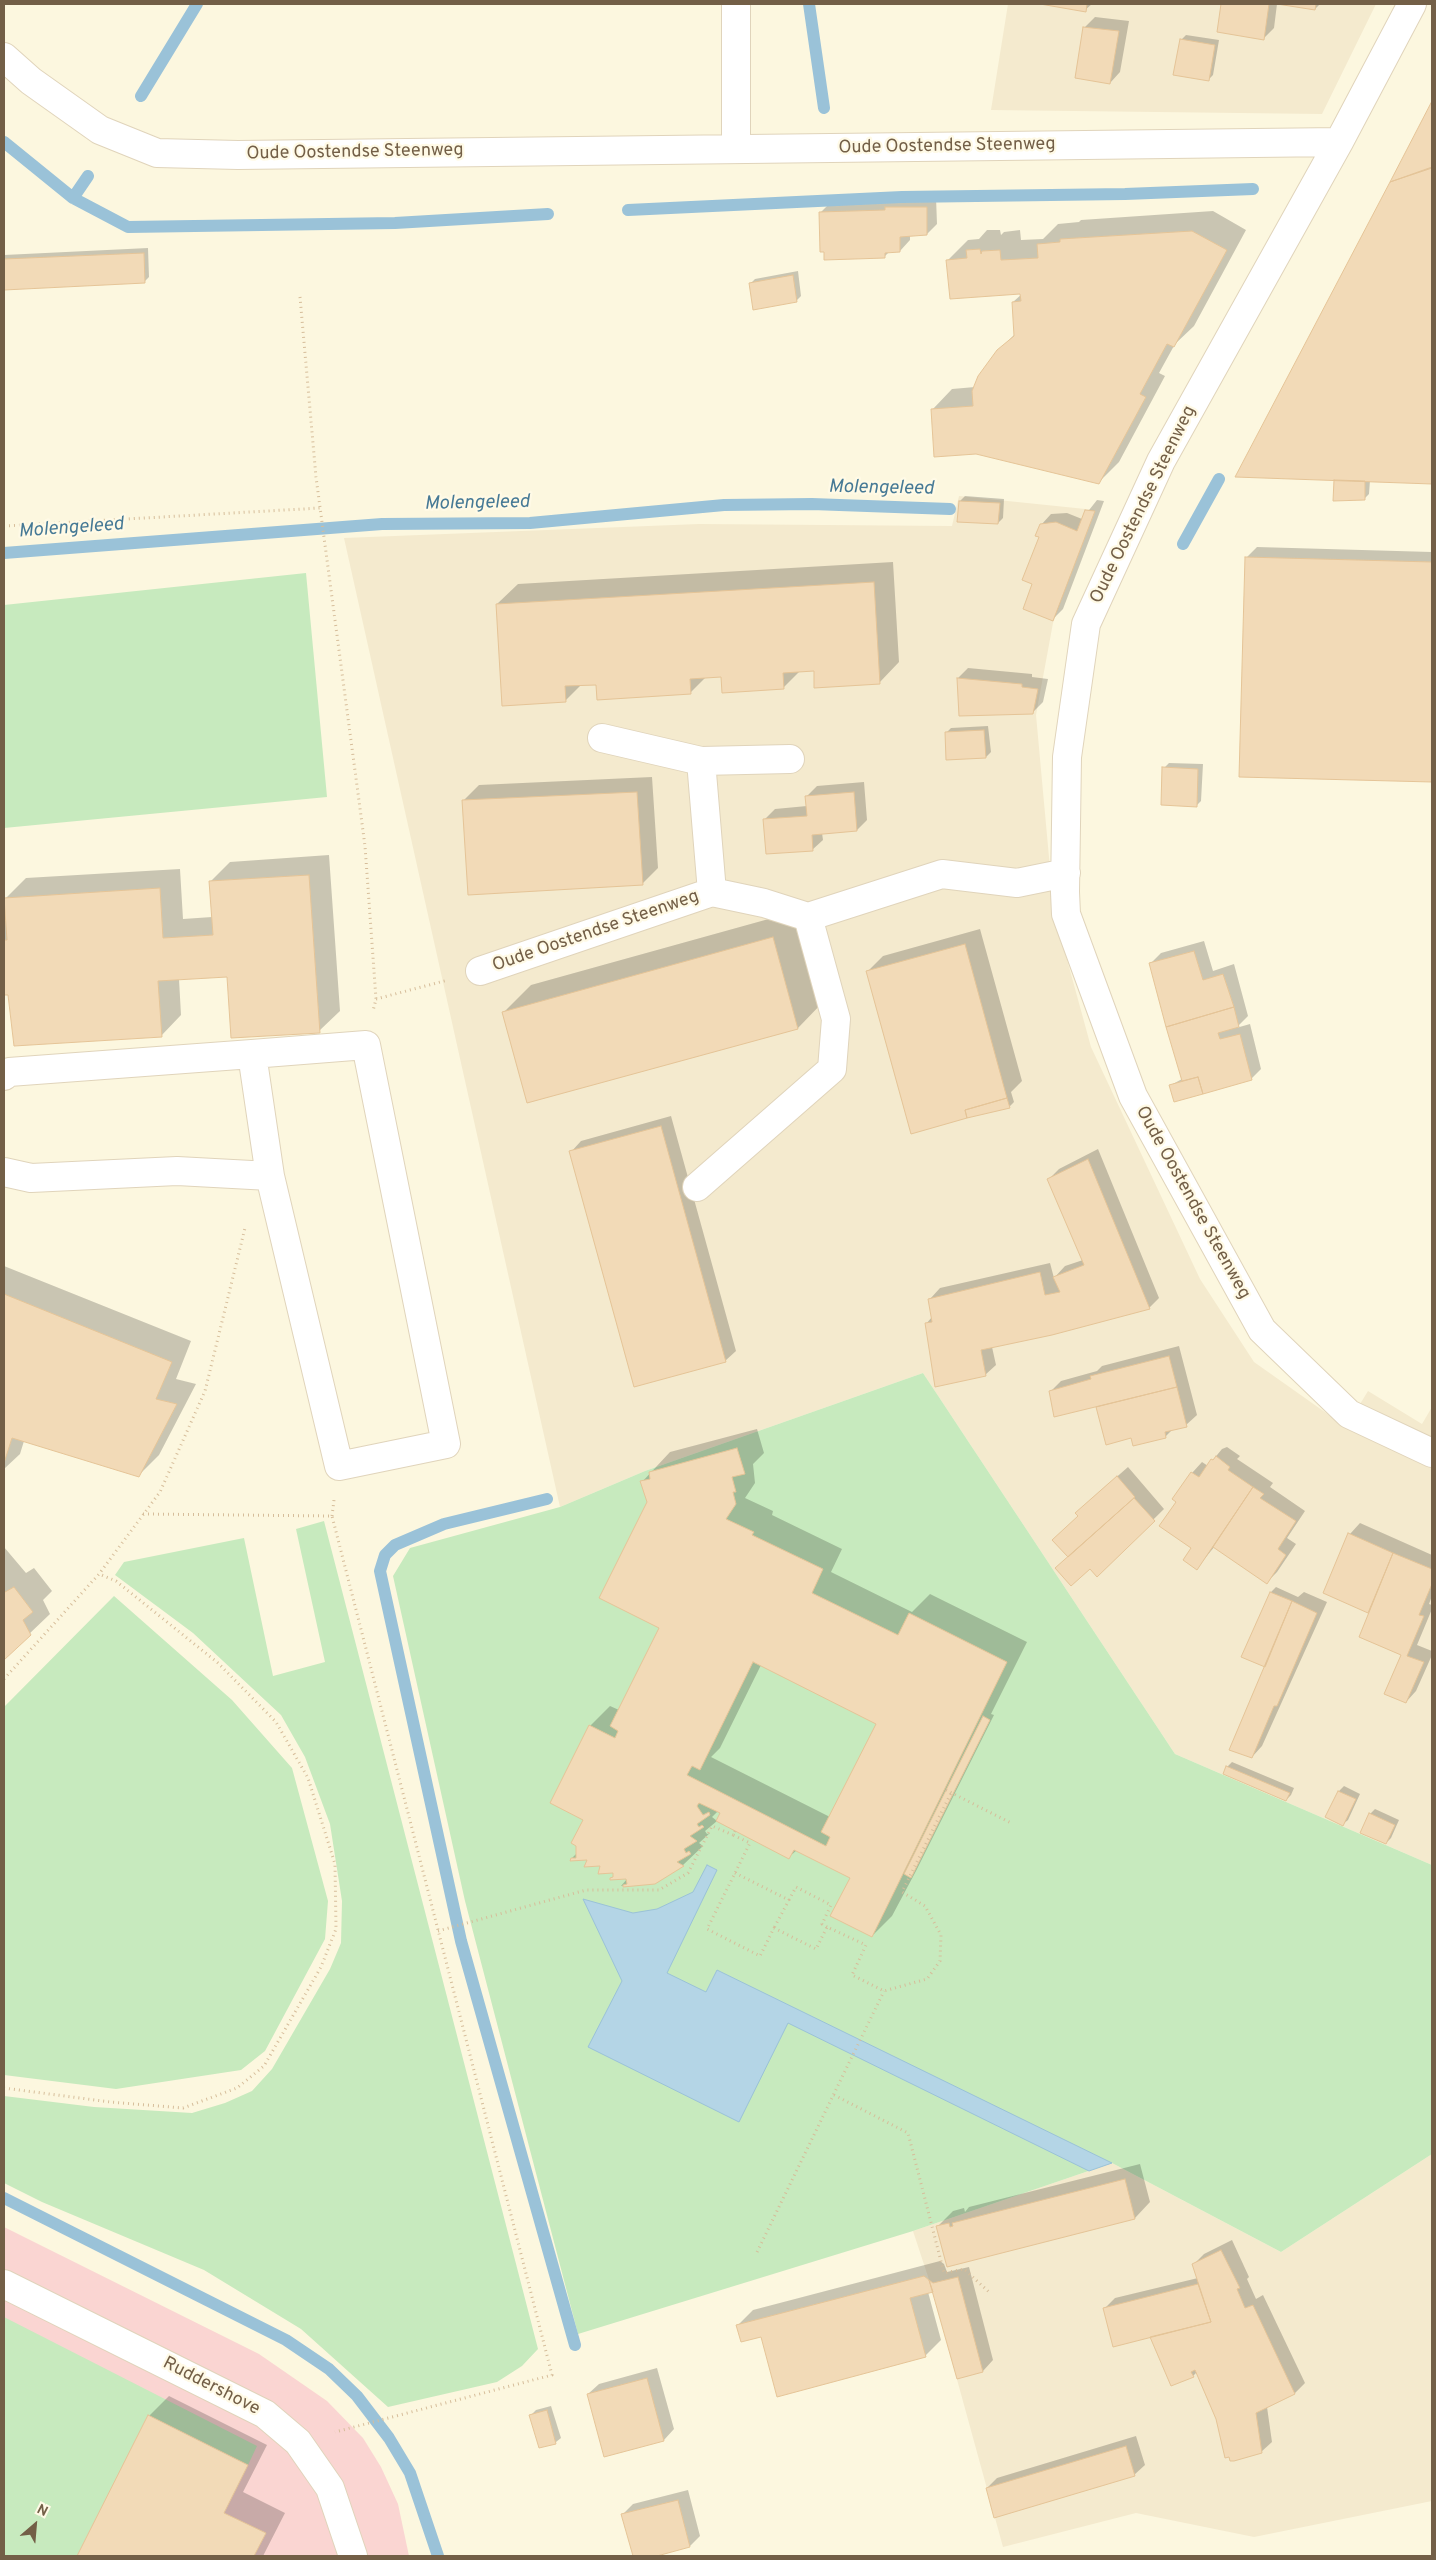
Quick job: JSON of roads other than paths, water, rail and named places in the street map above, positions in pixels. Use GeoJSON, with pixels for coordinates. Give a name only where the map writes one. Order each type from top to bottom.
{"type":"FeatureCollection","features":[{"type":"Feature","properties":{"kind":"street"},"geometry":{"type":"LineString","coordinates":[[736,4],[736,149]]}},
{"type":"Feature","properties":{"kind":"street","name":"Oude Oostendse Steenweg"},"geometry":{"type":"LineString","coordinates":[[1412,4],[1339,142],[1161,462],[1086,624],[1067,756],[1066,914],[1134,1096],[1262,1330],[1349,1414],[1432,1453]]}},
{"type":"Feature","properties":{"kind":"street","name":"Oude Oostendse Steenweg"},"geometry":{"type":"LineString","coordinates":[[4,56],[31,81],[100,130],[158,153],[238,155],[1339,142]]}},
{"type":"Feature","properties":{"kind":"street"},"geometry":{"type":"LineString","coordinates":[[602,738],[700,761],[790,759]]}},
{"type":"Feature","properties":{"kind":"street","name":"Oude Oostendse Steenweg"},"geometry":{"type":"LineString","coordinates":[[700,761],[712,892]]}},
{"type":"Feature","properties":{"kind":"street"},"geometry":{"type":"LineString","coordinates":[[697,1187],[832,1069],[836,1019],[808,918],[942,874],[1017,883],[1066,873]]}},
{"type":"Feature","properties":{"kind":"street","name":"Oude Oostendse Steenweg"},"geometry":{"type":"LineString","coordinates":[[480,971],[712,892],[764,903],[808,918]]}},
{"type":"Feature","properties":{"kind":"street"},"geometry":{"type":"LineString","coordinates":[[4,1076],[9,1072],[252,1054],[366,1046],[446,1444],[339,1466],[270,1176],[252,1054]]}},
{"type":"Feature","properties":{"kind":"street"},"geometry":{"type":"LineString","coordinates":[[4,1172],[31,1178],[177,1171],[270,1176]]}},
{"type":"Feature","properties":{"kind":"street","name":"Ruddershove"},"geometry":{"type":"LineString","coordinates":[[4,2284],[265,2414],[298,2442],[330,2488],[353,2556]]}},
{"type":"Feature","properties":{"kind":"water"},"geometry":{"type":"Polygon","coordinates":[[[707,1865],[717,1870],[667,1973],[706,1992],[717,1970],[1112,2163],[1089,2171],[788,2023],[739,2122],[588,2047],[622,1981],[583,1899],[633,1913],[657,1909],[693,1892],[707,1865]]]}},
{"type":"Feature","properties":{"kind":"waterway"},"geometry":{"type":"LineString","coordinates":[[141,96],[197,4]]}},
{"type":"Feature","properties":{"kind":"waterway"},"geometry":{"type":"LineString","coordinates":[[809,4],[824,108]]}},
{"type":"Feature","properties":{"kind":"waterway"},"geometry":{"type":"LineString","coordinates":[[4,142],[73,198],[88,176]]}},
{"type":"Feature","properties":{"kind":"waterway"},"geometry":{"type":"LineString","coordinates":[[628,210],[902,197],[1125,194],[1253,189]]}},
{"type":"Feature","properties":{"kind":"waterway"},"geometry":{"type":"LineString","coordinates":[[73,198],[128,227],[395,223],[548,214]]}},
{"type":"Feature","properties":{"kind":"waterway","name":"Molengeleed"},"geometry":{"type":"LineString","coordinates":[[1183,544],[1219,479]]}},
{"type":"Feature","properties":{"kind":"waterway","name":"Molengeleed"},"geometry":{"type":"LineString","coordinates":[[4,553],[382,524],[530,523],[724,505],[812,504],[950,509]]}},
{"type":"Feature","properties":{"kind":"waterway"},"geometry":{"type":"LineString","coordinates":[[547,1499],[444,1524],[395,1545],[385,1555],[380,1571],[461,1941],[575,2345]]}},
{"type":"Feature","properties":{"kind":"waterway"},"geometry":{"type":"LineString","coordinates":[[4,2198],[286,2340],[329,2369],[357,2396],[389,2438],[410,2473],[438,2556]]}}]}
